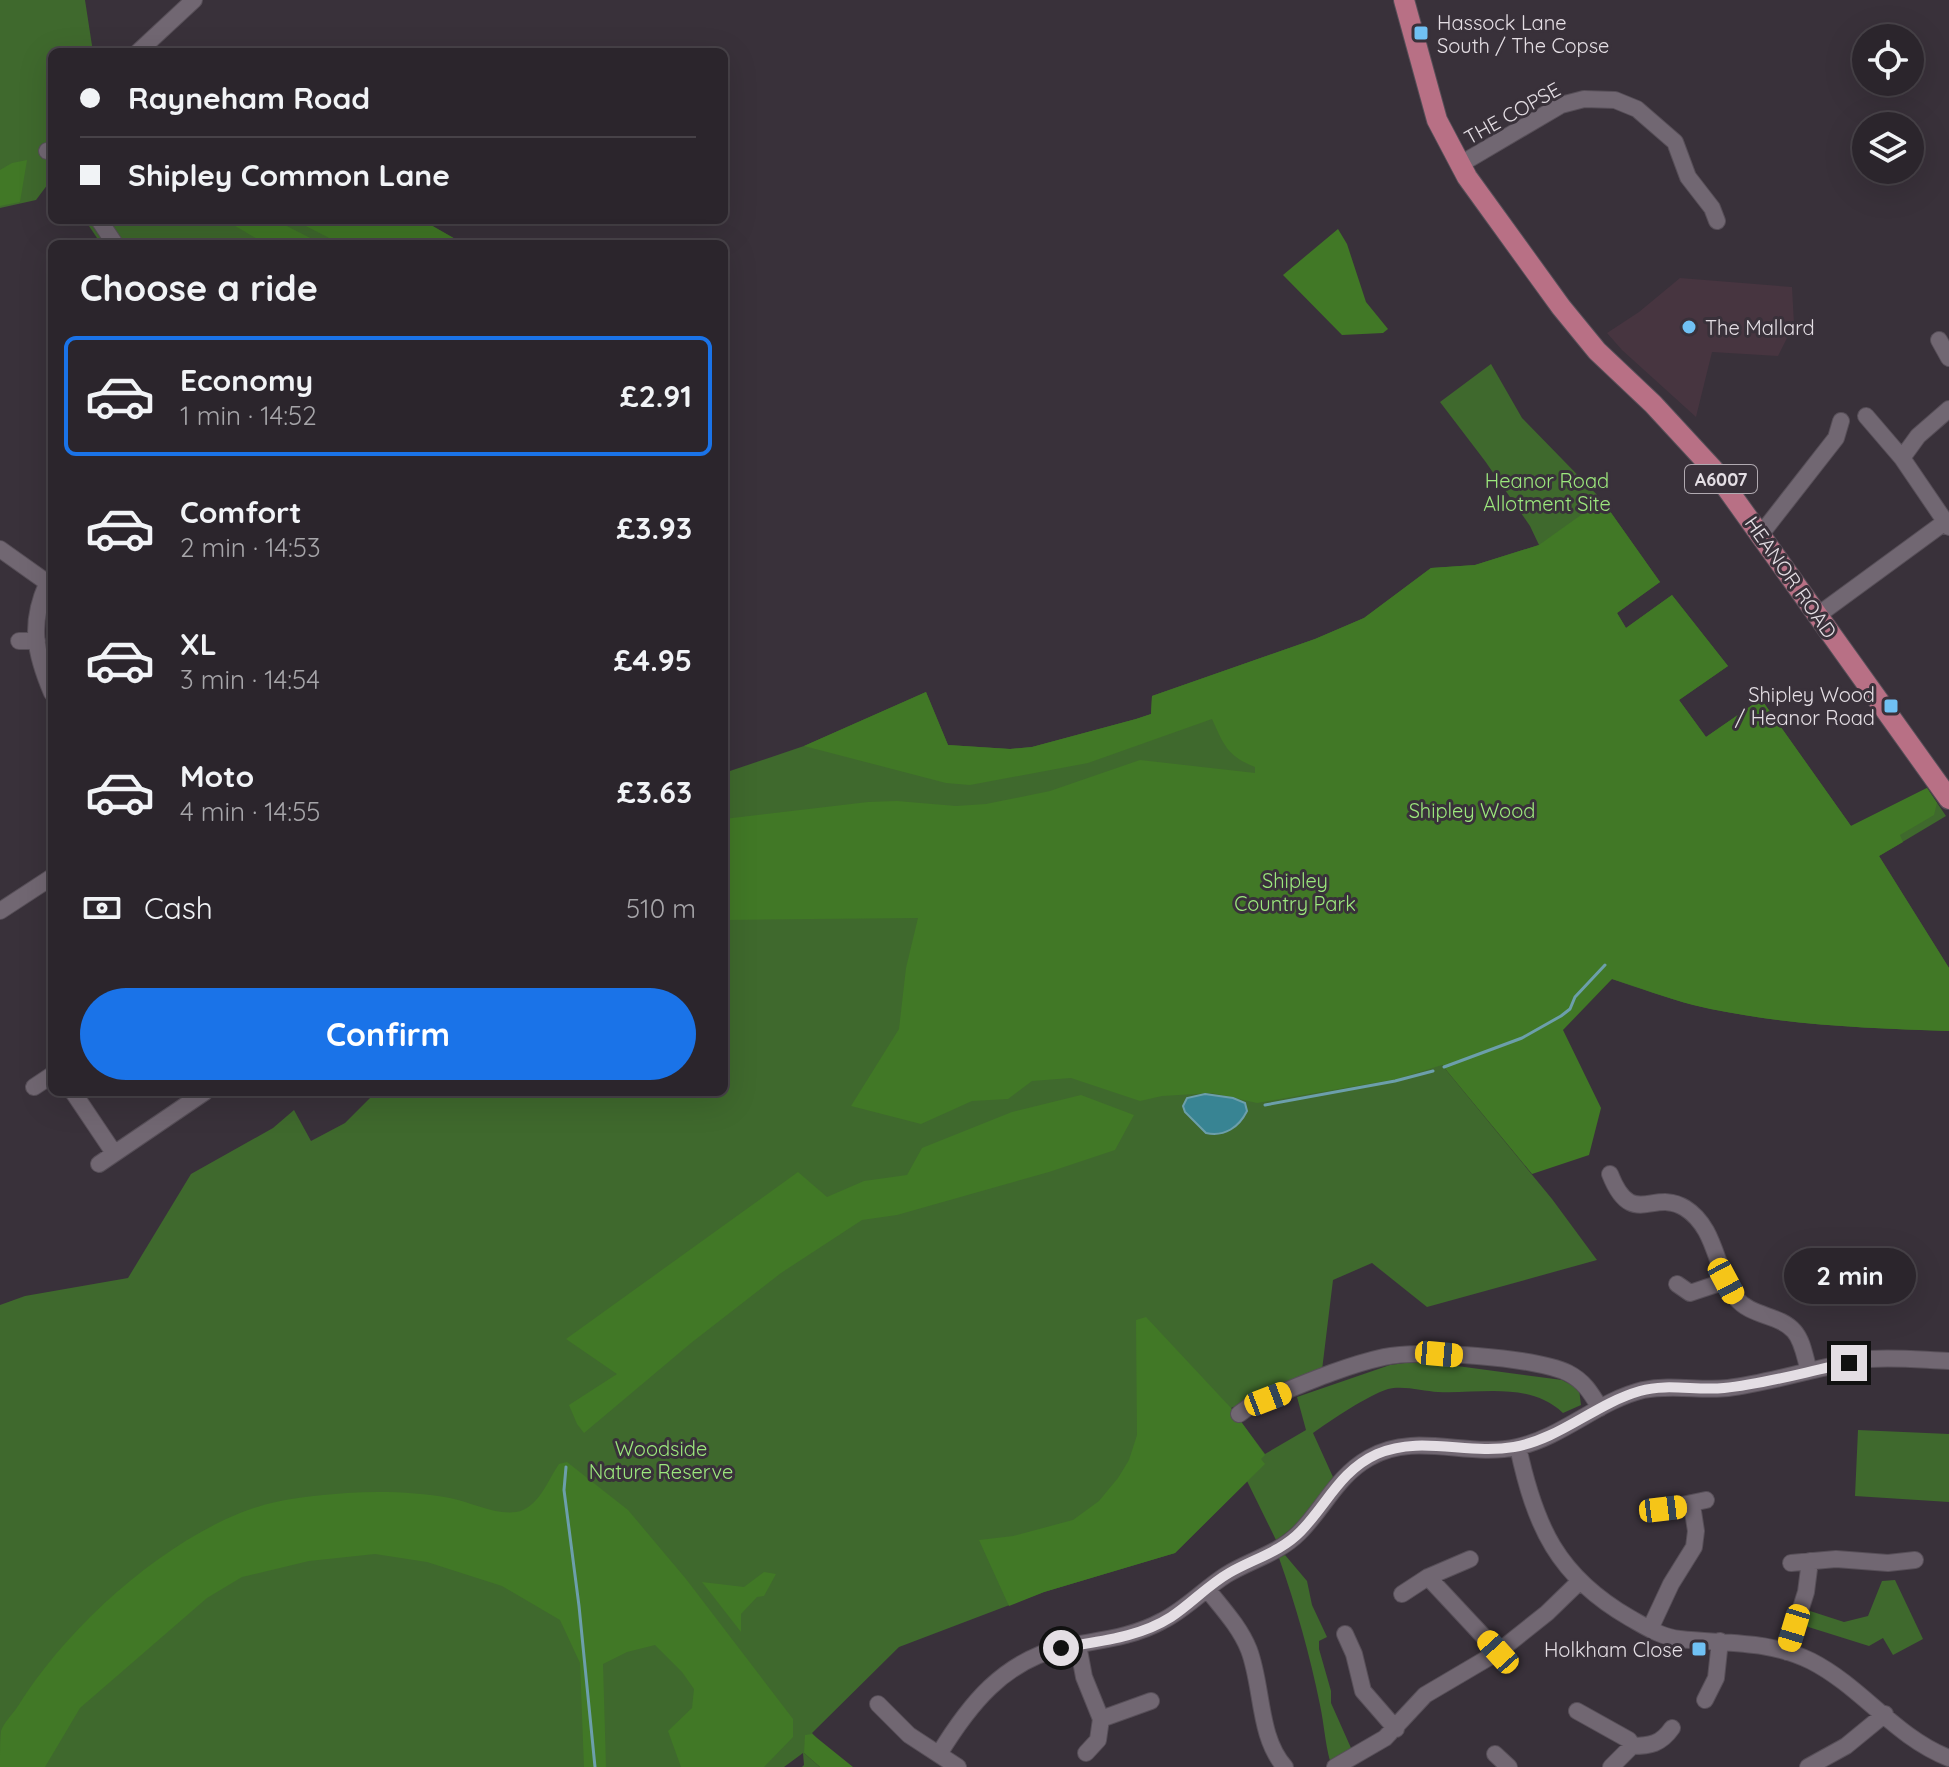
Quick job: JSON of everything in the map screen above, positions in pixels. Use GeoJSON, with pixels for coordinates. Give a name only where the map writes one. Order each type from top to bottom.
{"type":"FeatureCollection","features":[{"type":"Feature","properties":{"kind":"main road","name":"A6007"},"geometry":{"type":"LineString","coordinates":[[1404,0],[1437,120],[1464,172]]}},
{"type":"Feature","properties":{"kind":"main road","name":"HEANOR ROAD"},"geometry":{"type":"LineString","coordinates":[[1464,172],[1597,351],[1687,438],[1713,469],[1949,799]]}},
{"type":"Feature","properties":{"kind":"street"},"geometry":{"type":"LineString","coordinates":[[142,48],[194,0]]}},
{"type":"Feature","properties":{"kind":"street","name":"THE COPSE"},"geometry":{"type":"LineString","coordinates":[[1464,172],[1561,105],[1585,105],[1608,99],[1626,104],[1667,134],[1678,148],[1688,177],[1714,197],[1717,221]]}},
{"type":"Feature","properties":{"kind":"street"},"geometry":{"type":"LineString","coordinates":[[1939,340],[1949,358]]}},
{"type":"Feature","properties":{"kind":"street"},"geometry":{"type":"LineString","coordinates":[[1902,458],[1918,436],[1949,409]]}},
{"type":"Feature","properties":{"kind":"street"},"geometry":{"type":"LineString","coordinates":[[1818,615],[1947,524],[1902,458],[1866,416]]}},
{"type":"Feature","properties":{"kind":"street"},"geometry":{"type":"LineString","coordinates":[[1761,534],[1836,438],[1841,421]]}},
{"type":"Feature","properties":{"kind":"street"},"geometry":{"type":"LineString","coordinates":[[0,549],[48,584]]}},
{"type":"Feature","properties":{"kind":"street"},"geometry":{"type":"LineString","coordinates":[[48,589],[38,607],[37,641],[38,658],[48,683]]}},
{"type":"Feature","properties":{"kind":"street"},"geometry":{"type":"LineString","coordinates":[[19,641],[37,641]]}},
{"type":"Feature","properties":{"kind":"street"},"geometry":{"type":"LineString","coordinates":[[0,911],[48,880]]}},
{"type":"Feature","properties":{"kind":"street"},"geometry":{"type":"LineString","coordinates":[[34,1087],[48,1078]]}},
{"type":"Feature","properties":{"kind":"street"},"geometry":{"type":"LineString","coordinates":[[76,1096],[114,1153]]}},
{"type":"Feature","properties":{"kind":"street"},"geometry":{"type":"LineString","coordinates":[[99,1164],[196,1096]]}},
{"type":"Feature","properties":{"kind":"street"},"geometry":{"type":"LineString","coordinates":[[1610,1174],[1615,1200],[1636,1204],[1669,1204],[1686,1209],[1693,1215],[1715,1248],[1734,1297],[1746,1308],[1785,1323],[1794,1331],[1800,1340],[1809,1371]]}},
{"type":"Feature","properties":{"kind":"street"},"geometry":{"type":"LineString","coordinates":[[1677,1284],[1690,1293],[1726,1281]]}},
{"type":"Feature","properties":{"kind":"street"},"geometry":{"type":"LineString","coordinates":[[1239,1414],[1251,1405],[1380,1358],[1422,1354],[1491,1358],[1564,1371],[1584,1383],[1600,1408]]}},
{"type":"Feature","properties":{"kind":"street"},"geometry":{"type":"LineString","coordinates":[[939,1754],[966,1711],[1001,1677],[1037,1657],[1117,1638],[1147,1629],[1171,1617],[1225,1576],[1287,1543],[1301,1531],[1345,1475],[1378,1453],[1419,1444],[1479,1451],[1518,1447],[1552,1435],[1600,1408],[1644,1390],[1723,1388],[1872,1359],[1949,1361]]}},
{"type":"Feature","properties":{"kind":"street"},"geometry":{"type":"LineString","coordinates":[[1518,1447],[1540,1526],[1554,1550],[1580,1581],[1615,1609],[1672,1638],[1764,1646],[1824,1668],[1885,1714],[1917,1743],[1949,1758]]}},
{"type":"Feature","properties":{"kind":"street"},"geometry":{"type":"LineString","coordinates":[[1650,1629],[1671,1584],[1694,1547],[1699,1502],[1663,1509]]}},
{"type":"Feature","properties":{"kind":"street"},"geometry":{"type":"LineString","coordinates":[[1402,1594],[1428,1577],[1470,1559]]}},
{"type":"Feature","properties":{"kind":"street"},"geometry":{"type":"LineString","coordinates":[[1791,1563],[1850,1559],[1888,1571],[1915,1560]]}},
{"type":"Feature","properties":{"kind":"street"},"geometry":{"type":"LineString","coordinates":[[1787,1652],[1806,1592],[1810,1561]]}},
{"type":"Feature","properties":{"kind":"street"},"geometry":{"type":"LineString","coordinates":[[1428,1577],[1498,1652]]}},
{"type":"Feature","properties":{"kind":"street"},"geometry":{"type":"LineString","coordinates":[[1335,1767],[1372,1748],[1396,1729],[1425,1695],[1498,1652],[1547,1613],[1580,1581]]}},
{"type":"Feature","properties":{"kind":"street"},"geometry":{"type":"LineString","coordinates":[[1207,1589],[1250,1651],[1272,1747],[1285,1767]]}},
{"type":"Feature","properties":{"kind":"street"},"geometry":{"type":"LineString","coordinates":[[1345,1634],[1354,1654],[1363,1691],[1396,1729]]}},
{"type":"Feature","properties":{"kind":"street"},"geometry":{"type":"LineString","coordinates":[[1705,1700],[1716,1678],[1720,1641]]}},
{"type":"Feature","properties":{"kind":"street"},"geometry":{"type":"LineString","coordinates":[[1078,1645],[1084,1677],[1101,1719],[1098,1740],[1086,1753]]}},
{"type":"Feature","properties":{"kind":"street"},"geometry":{"type":"LineString","coordinates":[[1101,1719],[1151,1701]]}},
{"type":"Feature","properties":{"kind":"street"},"geometry":{"type":"LineString","coordinates":[[878,1704],[901,1717],[909,1735],[958,1767]]}},
{"type":"Feature","properties":{"kind":"street"},"geometry":{"type":"LineString","coordinates":[[1577,1711],[1625,1738],[1632,1746]]}},
{"type":"Feature","properties":{"kind":"street"},"geometry":{"type":"LineString","coordinates":[[1808,1767],[1846,1746],[1885,1714]]}},
{"type":"Feature","properties":{"kind":"street"},"geometry":{"type":"LineString","coordinates":[[1611,1767],[1632,1746],[1658,1743],[1672,1728]]}},
{"type":"Feature","properties":{"kind":"street"},"geometry":{"type":"LineString","coordinates":[[1495,1754],[1509,1767]]}},
{"type":"Feature","properties":{"kind":"shaded area"},"geometry":{"type":"Polygon","coordinates":[[[1680,278],[1792,287],[1794,324],[1778,356],[1712,352],[1696,417],[1607,333],[1639,312],[1680,278]]]}},
{"type":"Feature","properties":{"kind":"green space"},"geometry":{"type":"Polygon","coordinates":[[[0,0],[85,0],[92,48],[48,48],[48,184],[36,200],[0,208],[0,0]]]}},
{"type":"Feature","properties":{"kind":"green space"},"geometry":{"type":"Polygon","coordinates":[[[27,160],[20,202],[0,206],[0,170],[27,160]]]}},
{"type":"Feature","properties":{"kind":"green space"},"geometry":{"type":"Polygon","coordinates":[[[88,224],[429,224],[457,240],[98,240],[88,224]]]}},
{"type":"Feature","properties":{"kind":"green space"},"geometry":{"type":"Polygon","coordinates":[[[232,224],[283,224],[314,240],[259,240],[232,224]]]}},
{"type":"Feature","properties":{"kind":"green space"},"geometry":{"type":"Polygon","coordinates":[[[302,224],[429,224],[457,240],[333,240],[302,224]]]}},
{"type":"Feature","properties":{"kind":"green space"},"geometry":{"type":"Polygon","coordinates":[[[1338,229],[1347,244],[1366,302],[1388,329],[1383,333],[1342,335],[1283,275],[1338,229]]]}},
{"type":"Feature","properties":{"kind":"green space"},"geometry":{"type":"Polygon","coordinates":[[[1491,364],[1522,418],[1602,500],[1660,582],[1617,613],[1626,628],[1672,595],[1728,666],[1679,700],[1706,737],[1761,699],[1851,826],[1927,788],[1946,816],[1879,856],[1949,968],[1949,1031],[1853,1027],[1757,1017],[1694,1005],[1612,979],[1442,1065],[1552,1199],[1597,1260],[1427,1307],[1372,1263],[1333,1280],[1322,1370],[1231,1408],[1265,1454],[1306,1430],[1297,1397],[1390,1365],[1420,1361],[1562,1380],[1579,1389],[1581,1405],[1563,1413],[1535,1396],[1504,1391],[1438,1392],[1400,1388],[1379,1392],[1313,1433],[1333,1477],[1300,1520],[1285,1534],[1276,1540],[1247,1481],[1175,1553],[1044,1592],[899,1647],[812,1733],[826,1748],[804,1753],[820,1767],[802,1767],[803,1753],[784,1767],[0,1767],[0,1305],[25,1296],[128,1278],[191,1174],[273,1128],[294,1110],[311,1141],[345,1123],[372,1096],[728,1096],[728,772],[804,746],[926,692],[948,745],[1010,749],[1032,747],[1136,719],[1151,714],[1152,696],[1315,639],[1364,618],[1431,568],[1475,565],[1539,545],[1530,526],[1485,461],[1440,402],[1491,364]]]}},
{"type":"Feature","properties":{"kind":"green space","name":"Shipley Wood"},"geometry":{"type":"Polygon","coordinates":[[[1602,500],[1660,582],[1617,613],[1626,628],[1672,595],[1728,666],[1679,700],[1706,737],[1761,699],[1851,826],[1927,788],[1937,803],[1934,815],[1900,835],[1903,842],[1879,856],[1949,968],[1949,1031],[1853,1027],[1756,1017],[1693,1005],[1612,979],[1563,1030],[1601,1108],[1589,1155],[1532,1174],[1442,1065],[1397,1079],[1257,1103],[1212,1093],[1162,1096],[1140,1101],[1071,1078],[1032,1081],[1008,1099],[972,1101],[921,1124],[851,1106],[899,1029],[906,968],[918,918],[728,920],[728,819],[868,802],[956,806],[986,804],[1050,791],[1140,760],[1255,773],[1255,767],[1238,759],[1228,749],[1212,719],[1088,763],[970,785],[946,783],[804,746],[926,692],[948,745],[1010,749],[1032,747],[1136,719],[1151,714],[1152,696],[1315,639],[1364,618],[1431,568],[1475,565],[1539,545],[1602,500]]]}},
{"type":"Feature","properties":{"kind":"green space"},"geometry":{"type":"Polygon","coordinates":[[[1081,1095],[1134,1115],[1115,1150],[897,1215],[862,1220],[781,1273],[691,1343],[584,1433],[577,1424],[569,1405],[617,1374],[566,1339],[798,1172],[827,1197],[864,1181],[907,1175],[922,1148],[1012,1112],[1081,1095]]]}},
{"type":"Feature","properties":{"kind":"green space"},"geometry":{"type":"Polygon","coordinates":[[[1146,1317],[1231,1408],[1265,1455],[1261,1459],[1265,1464],[1175,1553],[1044,1592],[1009,1606],[979,1540],[1013,1536],[1073,1520],[1099,1501],[1118,1478],[1129,1460],[1137,1435],[1136,1320],[1146,1317]]]}},
{"type":"Feature","properties":{"kind":"green space"},"geometry":{"type":"Polygon","coordinates":[[[1858,1430],[1949,1434],[1949,1502],[1855,1496],[1858,1430]]]}},
{"type":"Feature","properties":{"kind":"green space"},"geometry":{"type":"Polygon","coordinates":[[[567,1462],[628,1510],[686,1579],[793,1719],[793,1737],[764,1767],[681,1767],[668,1731],[692,1708],[694,1689],[655,1645],[627,1652],[603,1664],[606,1767],[584,1767],[580,1663],[560,1620],[502,1586],[427,1562],[375,1554],[309,1561],[242,1577],[207,1598],[80,1708],[45,1767],[0,1767],[2,1728],[61,1648],[116,1593],[208,1528],[266,1504],[347,1493],[425,1494],[499,1512],[516,1512],[524,1510],[536,1500],[559,1464],[567,1462]]]}},
{"type":"Feature","properties":{"kind":"green space"},"geometry":{"type":"Polygon","coordinates":[[[1285,1555],[1307,1581],[1312,1605],[1327,1637],[1319,1641],[1319,1649],[1331,1691],[1331,1703],[1351,1748],[1330,1761],[1307,1649],[1279,1558],[1285,1555]]]}},
{"type":"Feature","properties":{"kind":"green space"},"geometry":{"type":"Polygon","coordinates":[[[764,1572],[776,1574],[764,1596],[757,1597],[741,1614],[741,1632],[702,1582],[744,1587],[764,1572]]]}},
{"type":"Feature","properties":{"kind":"green space"},"geometry":{"type":"Polygon","coordinates":[[[1895,1580],[1923,1639],[1893,1655],[1883,1638],[1869,1646],[1802,1625],[1807,1610],[1844,1622],[1868,1616],[1882,1581],[1895,1580]]]}},
{"type":"Feature","properties":{"kind":"green space"},"geometry":{"type":"Polygon","coordinates":[[[812,1734],[853,1767],[820,1767],[804,1753],[805,1735],[812,1734]]]}},
{"type":"Feature","properties":{"kind":"water"},"geometry":{"type":"Polygon","coordinates":[[[1205,1094],[1233,1098],[1245,1103],[1247,1111],[1231,1130],[1219,1134],[1206,1133],[1183,1106],[1187,1098],[1205,1094]]]}},
{"type":"Feature","properties":{"kind":"waterway"},"geometry":{"type":"LineString","coordinates":[[1444,1067],[1522,1038],[1561,1016],[1605,965]]}},
{"type":"Feature","properties":{"kind":"waterway"},"geometry":{"type":"LineString","coordinates":[[1265,1105],[1433,1071]]}},
{"type":"Feature","properties":{"kind":"waterway"},"geometry":{"type":"LineString","coordinates":[[566,1467],[564,1490],[595,1767]]}},
{"type":"Feature","properties":{"kind":"place","name":"Hassock Lane South / The Copse"},"geometry":{"type":"Point","coordinates":[1421,33]}},
{"type":"Feature","properties":{"kind":"place","name":"The Mallard"},"geometry":{"type":"Point","coordinates":[1689,327]}},
{"type":"Feature","properties":{"kind":"place","name":"Shipley Wood / Heanor Road"},"geometry":{"type":"Point","coordinates":[1891,706]}},
{"type":"Feature","properties":{"kind":"place","name":"Holkham Close"},"geometry":{"type":"Point","coordinates":[1699,1649]}},
{"type":"Feature","properties":{"kind":"route"},"geometry":{"type":"LineString","coordinates":[[1061,1648],[1117,1638],[1147,1629],[1171,1617],[1225,1576],[1287,1543],[1301,1531],[1345,1475],[1378,1453],[1419,1444],[1479,1451],[1518,1447],[1552,1435],[1600,1408],[1644,1390],[1666,1387],[1723,1388],[1849,1363]]}},
{"type":"Feature","properties":{"kind":"park label","name":"Heanor Road Allotment Site"},"geometry":{"type":"Point","coordinates":[1547,492]}},
{"type":"Feature","properties":{"kind":"park label","name":"Shipley Country Park"},"geometry":{"type":"Point","coordinates":[1295,892]}},
{"type":"Feature","properties":{"kind":"park label","name":"Woodside Nature Reserve"},"geometry":{"type":"Point","coordinates":[661,1460]}}]}
